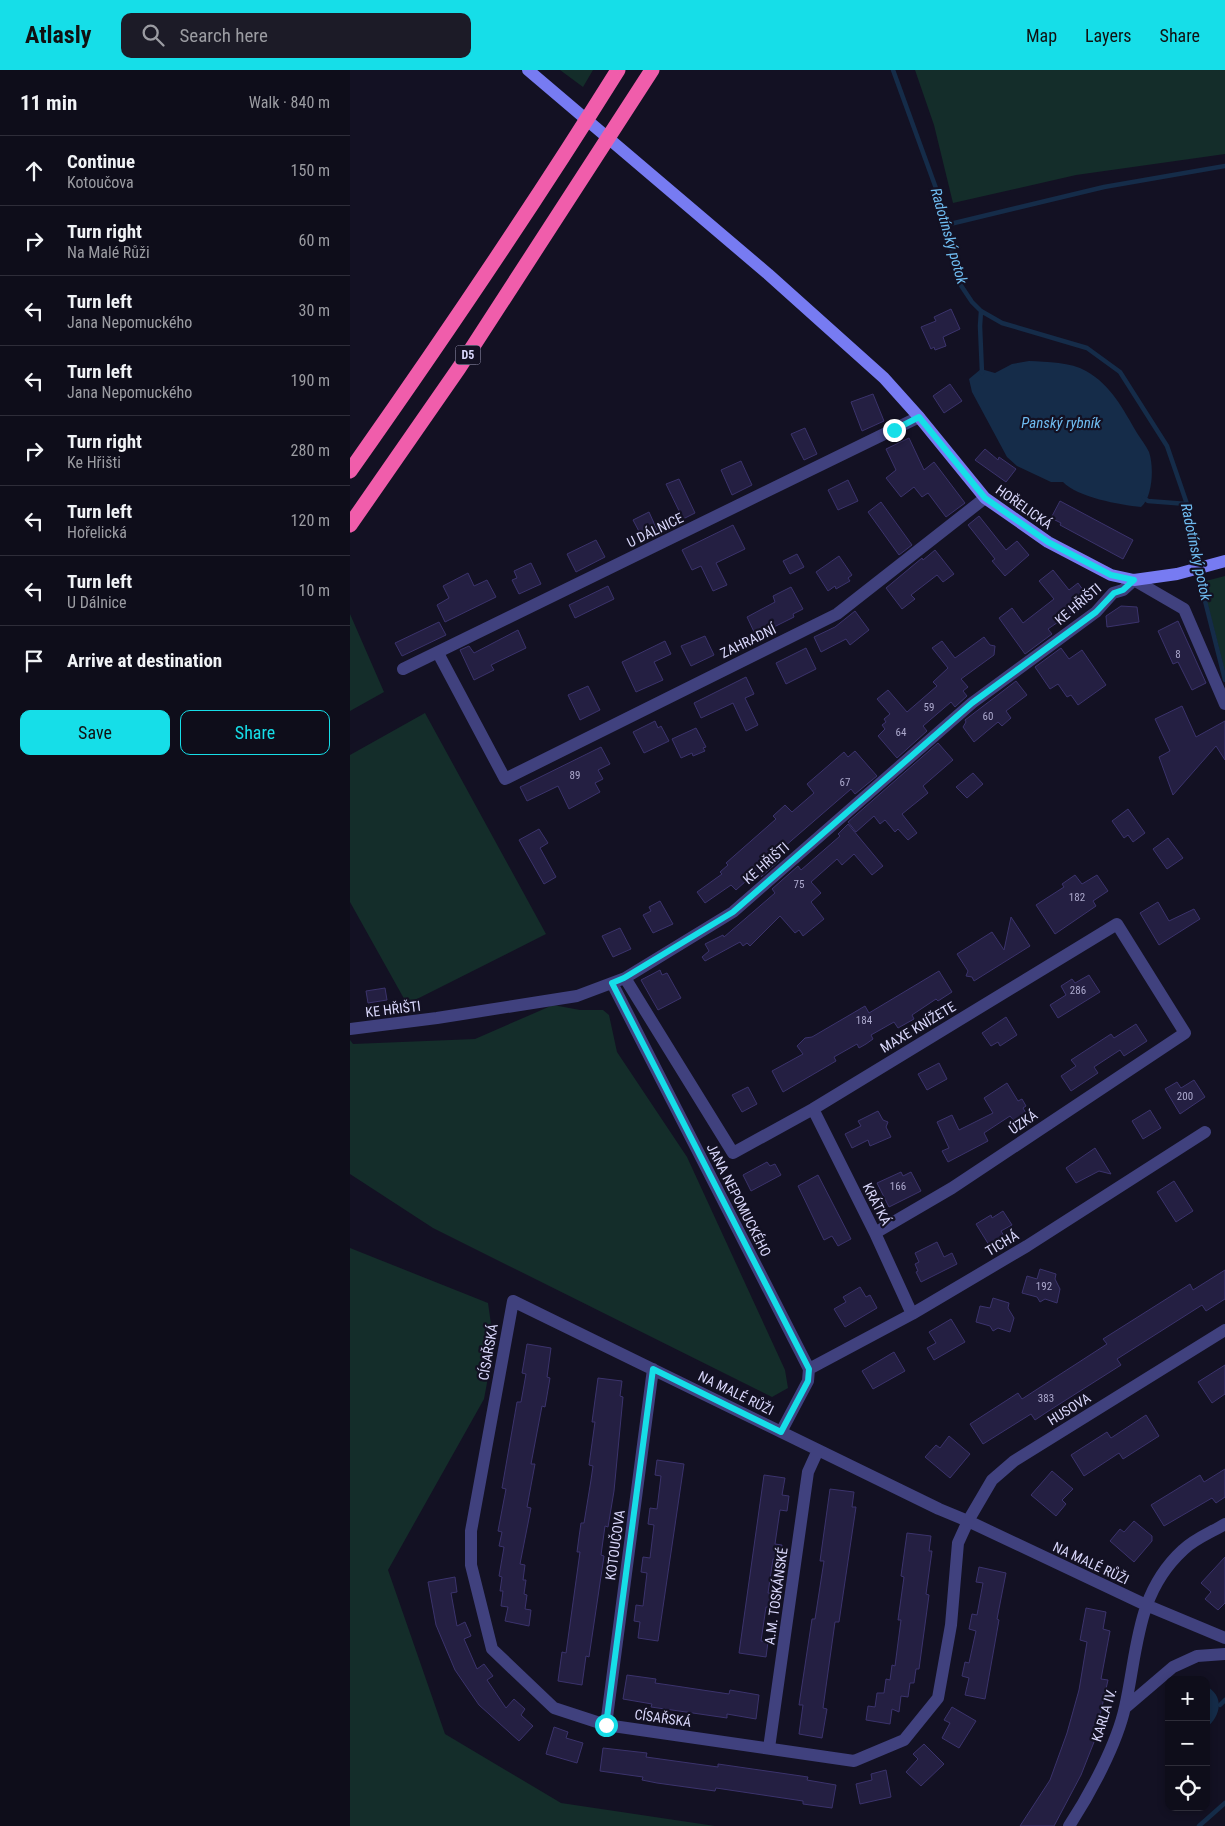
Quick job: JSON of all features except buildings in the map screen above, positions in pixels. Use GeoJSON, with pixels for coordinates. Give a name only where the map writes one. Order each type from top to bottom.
{"type":"FeatureCollection","features":[{"type":"Feature","properties":{"kind":"highway","name":"D5"},"geometry":{"type":"LineString","coordinates":[[350,525],[459,368],[652,70]]}},
{"type":"Feature","properties":{"kind":"highway","name":"D5"},"geometry":{"type":"LineString","coordinates":[[350,471],[436,348],[560,163],[617,71]]}},
{"type":"Feature","properties":{"kind":"main road","name":"HOŘELICKÁ"},"geometry":{"type":"LineString","coordinates":[[528,70],[768,274],[884,378],[919,417],[985,498],[1048,542],[1111,575],[1134,580]]}},
{"type":"Feature","properties":{"kind":"main road"},"geometry":{"type":"LineString","coordinates":[[1134,580],[1177,574],[1225,560]]}},
{"type":"Feature","properties":{"kind":"street","name":"U DÁLNICE"},"geometry":{"type":"LineString","coordinates":[[404,669],[919,417]]}},
{"type":"Feature","properties":{"kind":"street","name":"ZAHRADNÍ"},"geometry":{"type":"LineString","coordinates":[[438,653],[505,779],[837,614],[985,498]]}},
{"type":"Feature","properties":{"kind":"street"},"geometry":{"type":"LineString","coordinates":[[1134,580],[1184,609],[1225,704]]}},
{"type":"Feature","properties":{"kind":"street","name":"KE HŘIŠTI"},"geometry":{"type":"LineString","coordinates":[[350,1029],[437,1018],[578,996],[624,978],[733,912],[972,703],[1096,612],[1114,593],[1123,590],[1134,580]]}},
{"type":"Feature","properties":{"kind":"street","name":"ÚZKÁ"},"geometry":{"type":"LineString","coordinates":[[875,1233],[952,1188],[1186,1033],[1117,924]]}},
{"type":"Feature","properties":{"kind":"street","name":"MAXE KNÍŽETE"},"geometry":{"type":"LineString","coordinates":[[733,1153],[813,1109],[1117,924]]}},
{"type":"Feature","properties":{"kind":"street","name":"JANA NEPOMUCKÉHO"},"geometry":{"type":"LineString","coordinates":[[624,978],[733,1153]]}},
{"type":"Feature","properties":{"kind":"street","name":"JANA NEPOMUCKÉHO"},"geometry":{"type":"LineString","coordinates":[[612,983],[809,1369]]}},
{"type":"Feature","properties":{"kind":"street","name":"KRÁTKÁ"},"geometry":{"type":"LineString","coordinates":[[813,1109],[875,1233],[912,1314]]}},
{"type":"Feature","properties":{"kind":"street","name":"TICHÁ"},"geometry":{"type":"LineString","coordinates":[[809,1369],[912,1314],[1027,1246],[1204,1132]]}},
{"type":"Feature","properties":{"kind":"street","name":"NA MALÉ RŮŽI"},"geometry":{"type":"LineString","coordinates":[[513,1300],[946,1512],[1146,1605],[1225,1638]]}},
{"type":"Feature","properties":{"kind":"street","name":"CÍSAŘSKÁ"},"geometry":{"type":"LineString","coordinates":[[513,1300],[471,1531],[471,1565],[492,1649],[554,1708],[606,1725],[854,1761],[904,1740],[938,1698],[952,1625],[958,1543]]}},
{"type":"Feature","properties":{"kind":"street","name":"HUSOVA"},"geometry":{"type":"LineString","coordinates":[[958,1543],[968,1521],[992,1480],[1014,1461],[1225,1330]]}},
{"type":"Feature","properties":{"kind":"street","name":"KOTOUČOVA"},"geometry":{"type":"LineString","coordinates":[[606,1725],[653,1369]]}},
{"type":"Feature","properties":{"kind":"street"},"geometry":{"type":"LineString","coordinates":[[781,1432],[808,1381],[809,1369]]}},
{"type":"Feature","properties":{"kind":"street","name":"A.M. TOSKÁNSKÉ"},"geometry":{"type":"LineString","coordinates":[[769,1748],[808,1472],[818,1450]]}},
{"type":"Feature","properties":{"kind":"street","name":"KARLA IV."},"geometry":{"type":"LineString","coordinates":[[1069,1826],[1106,1760],[1125,1708],[1135,1644],[1146,1605],[1158,1579],[1184,1549],[1225,1524]]}},
{"type":"Feature","properties":{"kind":"street"},"geometry":{"type":"LineString","coordinates":[[1125,1708],[1173,1667],[1197,1656],[1225,1654]]}},
{"type":"Feature","properties":{"kind":"green space"},"geometry":{"type":"Polygon","coordinates":[[[560,70],[593,70],[583,87],[560,70]]]}},
{"type":"Feature","properties":{"kind":"green space"},"geometry":{"type":"Polygon","coordinates":[[[915,70],[1225,70],[1225,154],[1076,175],[953,203],[934,125],[915,70]]]}},
{"type":"Feature","properties":{"kind":"green space"},"geometry":{"type":"Polygon","coordinates":[[[1225,576],[1225,672],[1202,582],[1225,576]]]}},
{"type":"Feature","properties":{"kind":"green space"},"geometry":{"type":"Polygon","coordinates":[[[350,614],[384,692],[350,711],[350,614]]]}},
{"type":"Feature","properties":{"kind":"green space"},"geometry":{"type":"Polygon","coordinates":[[[425,713],[546,934],[407,1004],[350,902],[350,755],[425,713]]]}},
{"type":"Feature","properties":{"kind":"green space"},"geometry":{"type":"Polygon","coordinates":[[[553,1005],[580,1010],[603,1010],[609,1015],[617,1052],[687,1157],[785,1370],[788,1388],[772,1397],[433,1228],[350,1174],[350,1040],[353,1044],[475,1039],[553,1005]]]}},
{"type":"Feature","properties":{"kind":"green space"},"geometry":{"type":"Polygon","coordinates":[[[350,1248],[488,1303],[494,1345],[484,1399],[388,1570],[445,1734],[561,1803],[715,1826],[350,1826],[350,1248]]]}},
{"type":"Feature","properties":{"kind":"water","name":"Panský rybník"},"geometry":{"type":"Polygon","coordinates":[[[1029,361],[1059,363],[1080,368],[1103,383],[1116,398],[1151,458],[1150,489],[1141,507],[1088,496],[1063,482],[1051,482],[1017,466],[1007,457],[972,392],[969,379],[981,369],[995,373],[1012,364],[1029,361]]]}},
{"type":"Feature","properties":{"kind":"water"},"geometry":{"type":"Polygon","coordinates":[[[1210,1689],[1216,1695],[1219,1706],[1218,1712],[1211,1723],[1210,1689]]]}},
{"type":"Feature","properties":{"kind":"waterway","name":"Radotínský potok"},"geometry":{"type":"LineString","coordinates":[[893,70],[937,191],[960,284],[972,302],[981,311],[1002,323],[1087,348],[1120,372],[1167,446],[1187,504],[1201,585],[1225,680]]}},
{"type":"Feature","properties":{"kind":"waterway"},"geometry":{"type":"LineString","coordinates":[[946,225],[1104,187],[1225,166]]}},
{"type":"Feature","properties":{"kind":"waterway"},"geometry":{"type":"LineString","coordinates":[[981,311],[982,373]]}},
{"type":"Feature","properties":{"kind":"waterway"},"geometry":{"type":"LineString","coordinates":[[1144,498],[1148,501],[1187,504]]}},
{"type":"Feature","properties":{"kind":"waterway"},"geometry":{"type":"LineString","coordinates":[[1220,1705],[1225,1700]]}},
{"type":"Feature","properties":{"kind":"waterway"},"geometry":{"type":"LineString","coordinates":[[1199,1826],[1225,1803]]}},
{"type":"Feature","properties":{"kind":"route"},"geometry":{"type":"LineString","coordinates":[[606,1725],[653,1369],[781,1432],[808,1381],[809,1369],[612,983],[624,978],[733,912],[972,703],[1096,612],[1114,593],[1123,590],[1134,580],[1111,575],[1048,542],[985,498],[919,417],[894,430]]}}]}
